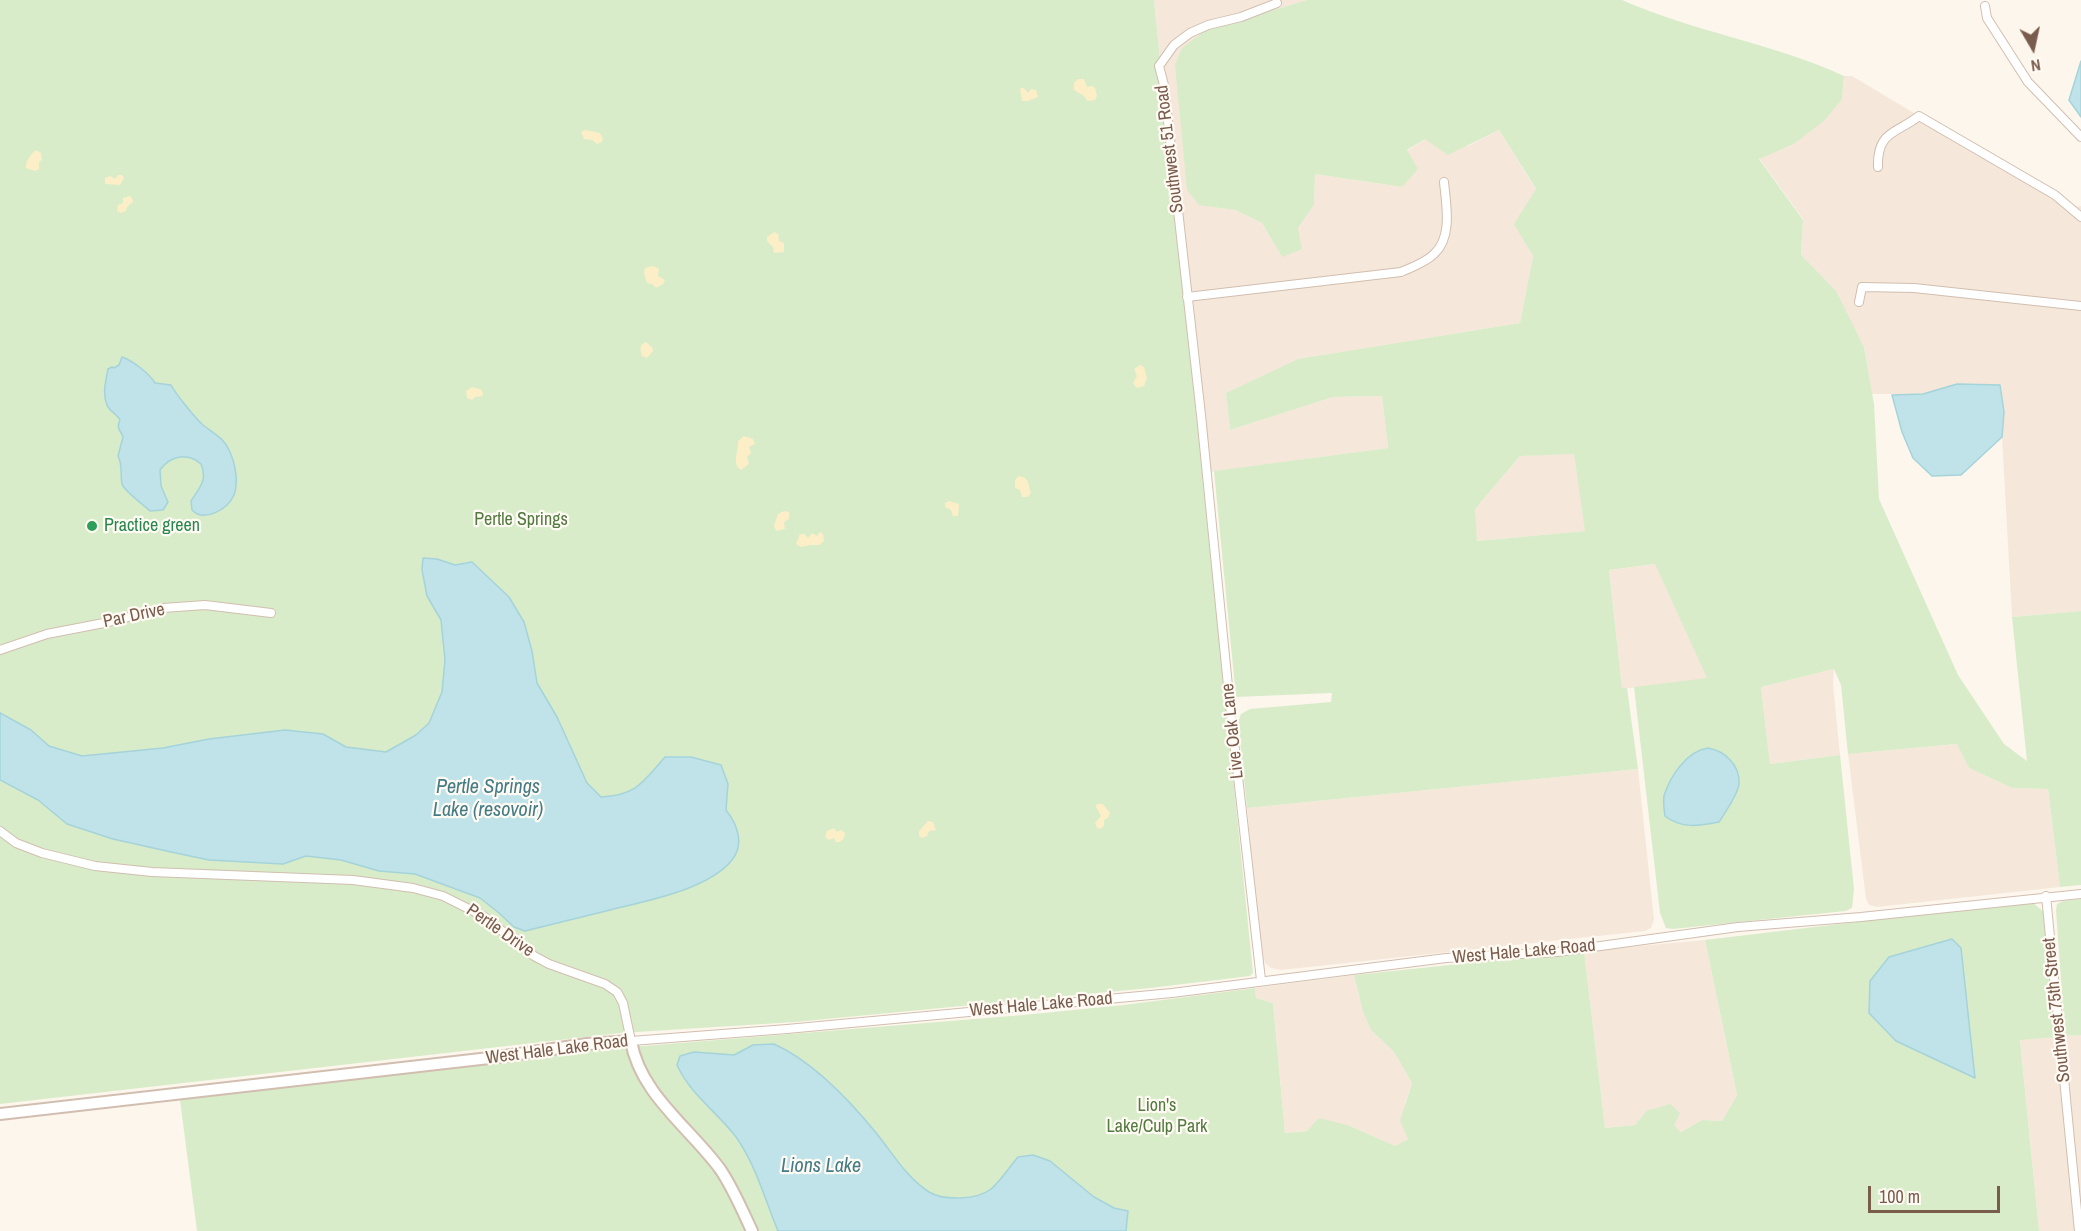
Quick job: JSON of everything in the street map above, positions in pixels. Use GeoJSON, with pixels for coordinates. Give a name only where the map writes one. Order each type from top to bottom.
{"type":"FeatureCollection","features":[{"type":"Feature","properties":{"kind":"street","name":"Southwest 51 Road"},"geometry":{"type":"LineString","coordinates":[[1208,481],[1164,85],[1159,66],[1174,45],[1190,33],[1277,3]]}},
{"type":"Feature","properties":{"kind":"street"},"geometry":{"type":"LineString","coordinates":[[1985,6],[1987,18],[2028,82],[2081,137]]}},
{"type":"Feature","properties":{"kind":"street"},"geometry":{"type":"LineString","coordinates":[[1878,167],[1877,154],[1886,136],[1919,116],[2055,195],[2081,217]]}},
{"type":"Feature","properties":{"kind":"street"},"geometry":{"type":"LineString","coordinates":[[1187,297],[1401,272],[1417,265],[1435,254],[1445,235],[1447,217],[1444,182]]}},
{"type":"Feature","properties":{"kind":"street"},"geometry":{"type":"LineString","coordinates":[[1858,302],[1862,287],[1914,288],[2081,306]]}},
{"type":"Feature","properties":{"kind":"street","name":"Live Oak Lane"},"geometry":{"type":"LineString","coordinates":[[1208,481],[1230,706],[1262,980]]}},
{"type":"Feature","properties":{"kind":"street","name":"Par Drive"},"geometry":{"type":"LineString","coordinates":[[0,650],[47,634],[163,609],[205,605],[271,613]]}},
{"type":"Feature","properties":{"kind":"street","name":"Pertle Drive"},"geometry":{"type":"LineString","coordinates":[[0,831],[16,843],[42,853],[96,866],[152,872],[353,880],[414,888],[443,896],[483,916],[534,956],[549,964],[606,984],[617,992],[623,1003],[638,1068],[664,1105],[721,1170],[752,1231]]}},
{"type":"Feature","properties":{"kind":"street","name":"West Hale Lake Road"},"geometry":{"type":"LineString","coordinates":[[0,1114],[498,1057],[587,1044],[798,1028],[1149,995],[1446,958],[1557,952],[1738,927],[1862,917],[2081,894]]}},
{"type":"Feature","properties":{"kind":"street","name":"Southwest 75th Street"},"geometry":{"type":"LineString","coordinates":[[2046,896],[2079,1204],[2079,1231]]}},
{"type":"Feature","properties":{"kind":"shaded area"},"geometry":{"type":"Polygon","coordinates":[[[1154,0],[1307,0],[1206,30],[1199,204],[1235,210],[1262,223],[1282,257],[1314,205],[1315,174],[1402,187],[1407,151],[1425,139],[1468,146],[1499,130],[1536,190],[1515,224],[1533,256],[1520,323],[1299,359],[1226,393],[1230,430],[1333,397],[1382,396],[1388,448],[1202,473],[1154,0]]]}},
{"type":"Feature","properties":{"kind":"shaded area"},"geometry":{"type":"Polygon","coordinates":[[[1844,76],[1852,76],[2071,207],[2081,206],[2081,611],[2012,617],[2002,437],[2004,412],[1957,384],[1923,394],[1872,394],[1864,347],[1836,292],[1801,255],[1803,219],[1759,158],[1794,144],[1842,99],[1844,76]]]}},
{"type":"Feature","properties":{"kind":"shaded area"},"geometry":{"type":"Polygon","coordinates":[[[1574,453],[1586,531],[1476,541],[1475,509],[1520,456],[1574,453]]]}},
{"type":"Feature","properties":{"kind":"shaded area"},"geometry":{"type":"Polygon","coordinates":[[[1656,564],[1708,679],[1622,689],[1609,570],[1656,564]]]}},
{"type":"Feature","properties":{"kind":"shaded area"},"geometry":{"type":"Polygon","coordinates":[[[1834,669],[1833,684],[1840,755],[1770,764],[1761,687],[1834,669]]]}},
{"type":"Feature","properties":{"kind":"shaded area"},"geometry":{"type":"Polygon","coordinates":[[[1958,744],[1969,768],[2012,788],[2048,789],[2060,887],[1877,907],[1869,905],[1866,899],[1848,754],[1958,744]]]}},
{"type":"Feature","properties":{"kind":"shaded area"},"geometry":{"type":"Polygon","coordinates":[[[1638,769],[1654,920],[1651,928],[1645,931],[1281,970],[1271,968],[1265,963],[1261,950],[1247,808],[1638,769]]]}},
{"type":"Feature","properties":{"kind":"shaded area"},"geometry":{"type":"Polygon","coordinates":[[[1705,940],[1737,1095],[1722,1121],[1702,1120],[1681,1132],[1674,1125],[1646,1111],[1635,1125],[1605,1128],[1584,951],[1705,940]]]}},
{"type":"Feature","properties":{"kind":"shaded area"},"geometry":{"type":"Polygon","coordinates":[[[1354,975],[1363,1012],[1371,1030],[1394,1052],[1412,1083],[1405,1103],[1408,1139],[1395,1146],[1350,1126],[1285,1133],[1273,1003],[1256,998],[1255,988],[1354,975]]]}},
{"type":"Feature","properties":{"kind":"shaded area"},"geometry":{"type":"Polygon","coordinates":[[[2081,1035],[2081,1231],[2039,1231],[2020,1039],[2081,1035]]]}},
{"type":"Feature","properties":{"kind":"green space","name":"Pertle Springs"},"geometry":{"type":"Polygon","coordinates":[[[0,0],[1154,0],[1253,973],[1250,976],[1150,988],[795,1022],[621,1033],[0,1104],[0,0]]]}},
{"type":"Feature","properties":{"kind":"green space"},"geometry":{"type":"Polygon","coordinates":[[[1307,0],[1622,0],[1677,21],[1789,55],[1844,76],[1842,99],[1825,120],[1794,144],[1759,159],[1803,220],[1801,255],[1836,291],[1864,347],[1874,404],[1879,499],[1958,675],[2004,744],[2027,761],[2012,617],[2081,611],[2081,885],[2060,887],[2048,789],[2012,788],[1969,768],[1957,744],[1848,754],[1841,685],[1834,669],[1761,687],[1770,764],[1840,755],[1854,889],[1852,908],[1845,911],[1666,928],[1660,913],[1634,687],[1707,678],[1655,564],[1609,570],[1622,688],[1627,688],[1638,769],[1247,808],[1238,722],[1241,714],[1250,709],[1331,702],[1332,693],[1236,697],[1214,471],[1388,448],[1382,396],[1333,397],[1230,430],[1226,393],[1298,359],[1520,323],[1533,256],[1514,224],[1536,189],[1499,130],[1448,155],[1425,139],[1407,150],[1418,169],[1402,187],[1315,174],[1314,205],[1298,228],[1302,249],[1282,257],[1262,223],[1235,210],[1199,205],[1187,190],[1175,65],[1182,48],[1206,30],[1307,0]],[[1574,454],[1520,456],[1475,509],[1477,541],[1585,531],[1574,454]]]}},
{"type":"Feature","properties":{"kind":"green space"},"geometry":{"type":"Polygon","coordinates":[[[2081,899],[2081,1035],[2065,1036],[2056,910],[2057,904],[2063,901],[2081,899]]]}},
{"type":"Feature","properties":{"kind":"green space","name":"Lion's Lake/Culp Park"},"geometry":{"type":"Polygon","coordinates":[[[2033,903],[2044,912],[2055,1037],[2020,1040],[2039,1231],[197,1231],[180,1100],[606,1049],[1024,1015],[1255,988],[1256,998],[1273,1003],[1285,1133],[1307,1131],[1319,1118],[1350,1126],[1395,1146],[1408,1139],[1400,1121],[1412,1083],[1394,1052],[1371,1030],[1363,1012],[1354,975],[1584,951],[1605,1128],[1635,1125],[1646,1111],[1670,1104],[1680,1113],[1674,1125],[1681,1132],[1702,1120],[1722,1121],[1737,1095],[1705,940],[2007,904],[2033,903]]]}},
{"type":"Feature","properties":{"kind":"sand"},"geometry":{"type":"Polygon","coordinates":[[[1078,79],[1084,79],[1087,87],[1095,88],[1097,96],[1095,100],[1087,101],[1084,96],[1074,90],[1074,83],[1078,79]]]}},
{"type":"Feature","properties":{"kind":"sand"},"geometry":{"type":"Polygon","coordinates":[[[1021,88],[1028,93],[1031,89],[1036,90],[1038,97],[1022,101],[1021,88]]]}},
{"type":"Feature","properties":{"kind":"sand"},"geometry":{"type":"Polygon","coordinates":[[[585,130],[600,133],[602,142],[597,144],[592,140],[584,139],[581,132],[585,130]]]}},
{"type":"Feature","properties":{"kind":"sand"},"geometry":{"type":"Polygon","coordinates":[[[36,150],[41,153],[42,160],[39,162],[39,169],[35,171],[26,168],[26,165],[36,150]]]}},
{"type":"Feature","properties":{"kind":"sand"},"geometry":{"type":"Polygon","coordinates":[[[118,175],[124,178],[120,185],[105,184],[105,178],[110,176],[115,179],[118,175]]]}},
{"type":"Feature","properties":{"kind":"sand"},"geometry":{"type":"Polygon","coordinates":[[[130,196],[133,202],[126,211],[121,213],[117,211],[118,205],[123,203],[123,198],[130,196]]]}},
{"type":"Feature","properties":{"kind":"sand"},"geometry":{"type":"Polygon","coordinates":[[[774,232],[778,234],[779,241],[784,243],[784,252],[774,253],[773,247],[767,241],[767,237],[774,232]]]}},
{"type":"Feature","properties":{"kind":"sand"},"geometry":{"type":"Polygon","coordinates":[[[653,266],[659,269],[658,276],[665,280],[656,288],[647,283],[644,273],[645,268],[653,266]]]}},
{"type":"Feature","properties":{"kind":"sand"},"geometry":{"type":"Polygon","coordinates":[[[646,342],[653,351],[647,358],[642,356],[641,349],[642,344],[646,342]]]}},
{"type":"Feature","properties":{"kind":"sand"},"geometry":{"type":"Polygon","coordinates":[[[1140,365],[1144,367],[1147,378],[1144,386],[1137,388],[1133,383],[1137,376],[1134,369],[1140,365]]]}},
{"type":"Feature","properties":{"kind":"sand"},"geometry":{"type":"Polygon","coordinates":[[[472,387],[482,390],[483,396],[472,400],[467,398],[466,391],[472,387]]]}},
{"type":"Feature","properties":{"kind":"sand"},"geometry":{"type":"Polygon","coordinates":[[[744,436],[753,439],[755,444],[749,447],[751,453],[747,457],[749,464],[741,470],[736,464],[736,457],[738,441],[744,436]]]}},
{"type":"Feature","properties":{"kind":"sand"},"geometry":{"type":"Polygon","coordinates":[[[1018,476],[1025,478],[1028,482],[1031,493],[1028,497],[1022,497],[1020,490],[1015,488],[1018,476]]]}},
{"type":"Feature","properties":{"kind":"sand"},"geometry":{"type":"Polygon","coordinates":[[[949,501],[959,504],[958,516],[953,516],[951,510],[945,507],[945,503],[949,501]]]}},
{"type":"Feature","properties":{"kind":"sand"},"geometry":{"type":"Polygon","coordinates":[[[784,511],[789,512],[789,519],[784,522],[785,529],[776,531],[774,526],[778,514],[784,511]]]}},
{"type":"Feature","properties":{"kind":"sand"},"geometry":{"type":"Polygon","coordinates":[[[820,532],[823,534],[824,541],[819,545],[801,547],[796,544],[800,534],[805,534],[808,538],[812,533],[817,536],[820,532]]]}},
{"type":"Feature","properties":{"kind":"sand"},"geometry":{"type":"Polygon","coordinates":[[[1097,804],[1103,804],[1110,813],[1104,820],[1104,826],[1100,829],[1095,823],[1101,816],[1096,807],[1097,804]]]}},
{"type":"Feature","properties":{"kind":"sand"},"geometry":{"type":"Polygon","coordinates":[[[928,821],[933,822],[936,830],[929,831],[927,836],[922,838],[919,836],[919,831],[928,821]]]}},
{"type":"Feature","properties":{"kind":"sand"},"geometry":{"type":"Polygon","coordinates":[[[834,828],[837,832],[841,830],[845,833],[840,842],[836,842],[834,838],[829,840],[825,837],[827,831],[834,828]]]}},
{"type":"Feature","properties":{"kind":"water"},"geometry":{"type":"Polygon","coordinates":[[[2081,61],[2081,117],[2069,100],[2081,61]]]}},
{"type":"Feature","properties":{"kind":"water"},"geometry":{"type":"Polygon","coordinates":[[[122,357],[149,375],[155,383],[171,385],[200,422],[227,446],[235,466],[236,484],[231,500],[215,513],[203,515],[192,510],[191,501],[202,484],[204,475],[201,464],[190,458],[179,457],[169,461],[160,470],[161,486],[168,502],[163,510],[150,511],[122,484],[118,456],[123,437],[118,427],[120,420],[108,407],[106,401],[105,382],[108,369],[119,365],[122,357]]]}},
{"type":"Feature","properties":{"kind":"water"},"geometry":{"type":"Polygon","coordinates":[[[1957,384],[2000,385],[2004,412],[2002,437],[1961,475],[1932,476],[1913,458],[1902,432],[1892,395],[1923,394],[1957,384]]]}},
{"type":"Feature","properties":{"kind":"water","name":"Pertle Springs Lake (resovoir)"},"geometry":{"type":"Polygon","coordinates":[[[423,558],[437,559],[455,565],[472,562],[509,597],[524,622],[537,683],[557,717],[587,783],[601,797],[613,796],[638,786],[665,757],[691,757],[721,765],[728,784],[726,810],[736,828],[739,841],[732,860],[708,879],[675,893],[525,931],[514,927],[480,898],[415,874],[379,871],[341,860],[306,856],[283,864],[209,860],[113,839],[67,824],[38,800],[0,780],[0,713],[31,730],[49,746],[82,756],[163,748],[209,739],[285,730],[323,734],[346,747],[386,752],[416,735],[429,723],[442,692],[445,660],[441,620],[427,596],[422,570],[423,558]]]}},
{"type":"Feature","properties":{"kind":"water"},"geometry":{"type":"Polygon","coordinates":[[[1708,748],[1720,752],[1734,765],[1739,784],[1734,798],[1719,822],[1704,825],[1677,823],[1665,816],[1664,796],[1670,780],[1686,759],[1708,748]]]}},
{"type":"Feature","properties":{"kind":"water"},"geometry":{"type":"Polygon","coordinates":[[[1952,939],[1961,948],[1975,1078],[1896,1041],[1869,1013],[1870,981],[1889,957],[1952,939]]]}},
{"type":"Feature","properties":{"kind":"water","name":"Lions Lake"},"geometry":{"type":"Polygon","coordinates":[[[774,1044],[788,1051],[830,1083],[867,1122],[907,1173],[929,1192],[952,1198],[985,1193],[994,1186],[1018,1157],[1033,1155],[1050,1161],[1094,1197],[1114,1208],[1128,1211],[1126,1231],[778,1231],[755,1171],[743,1148],[729,1128],[689,1085],[677,1065],[680,1056],[694,1052],[734,1055],[753,1045],[774,1044]]]}},
{"type":"Feature","properties":{"kind":"place","name":"Practice green"},"geometry":{"type":"Point","coordinates":[92,526]}}]}
